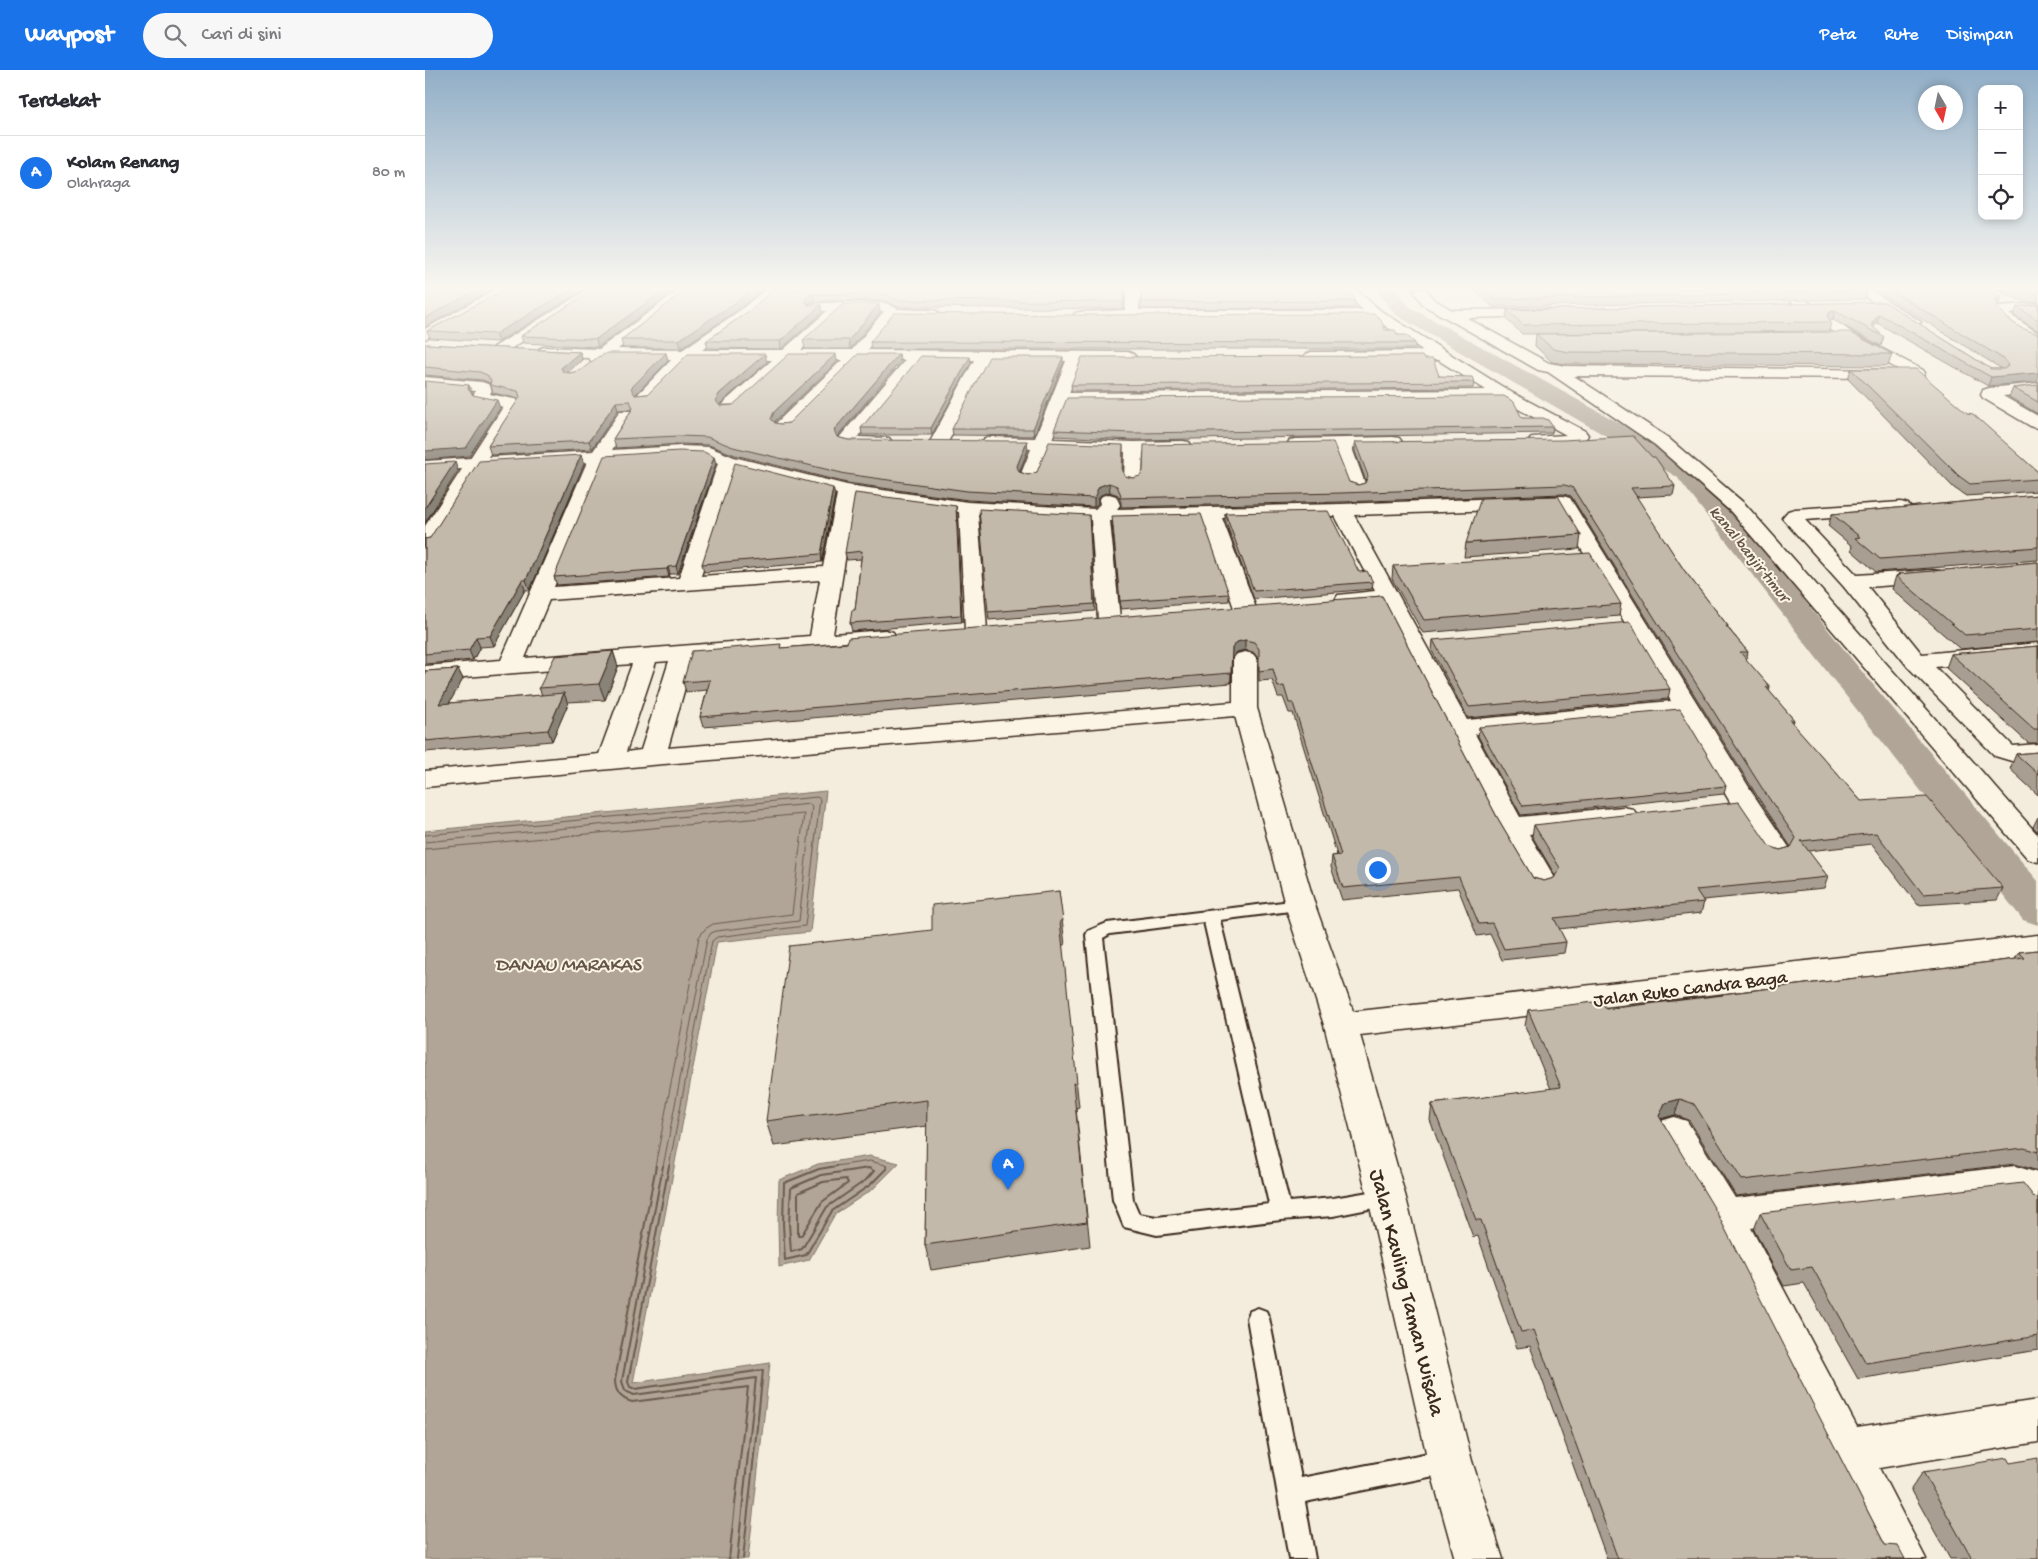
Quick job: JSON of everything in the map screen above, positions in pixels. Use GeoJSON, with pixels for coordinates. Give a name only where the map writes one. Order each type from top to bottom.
{"type":"FeatureCollection","features":[{"type":"Feature","properties":{"kind":"street"},"geometry":{"type":"LineString","coordinates":[[580,371],[595,358]]}},
{"type":"Feature","properties":{"kind":"street"},"geometry":{"type":"LineString","coordinates":[[643,397],[682,358]]}},
{"type":"Feature","properties":{"kind":"street"},"geometry":{"type":"LineString","coordinates":[[729,408],[782,358]]}},
{"type":"Feature","properties":{"kind":"street"},"geometry":{"type":"LineString","coordinates":[[783,426],[852,358]]}},
{"type":"Feature","properties":{"kind":"street"},"geometry":{"type":"LineString","coordinates":[[900,442],[850,442],[846,440],[914,358]]}},
{"type":"Feature","properties":{"kind":"street"},"geometry":{"type":"LineString","coordinates":[[939,442],[983,358]]}},
{"type":"Feature","properties":{"kind":"street"},"geometry":{"type":"LineString","coordinates":[[1029,476],[1061,398],[1074,358]]}},
{"type":"Feature","properties":{"kind":"street"},"geometry":{"type":"LineString","coordinates":[[1448,358],[1505,395],[1579,436],[1578,438],[1568,440],[1517,441]]}},
{"type":"Feature","properties":{"kind":"street"},"geometry":{"type":"LineString","coordinates":[[1530,358],[1544,367],[1554,370],[1584,372],[1917,373]]}},
{"type":"Feature","properties":{"kind":"street"},"geometry":{"type":"LineString","coordinates":[[1890,358],[1917,373],[1930,384]]}},
{"type":"Feature","properties":{"kind":"street"},"geometry":{"type":"LineString","coordinates":[[1554,370],[1661,441],[1739,508],[2038,853]]}},
{"type":"Feature","properties":{"kind":"street"},"geometry":{"type":"LineString","coordinates":[[1398,379],[1405,396]]}},
{"type":"Feature","properties":{"kind":"street"},"geometry":{"type":"LineString","coordinates":[[425,382],[482,387],[484,390],[482,397],[513,404],[425,542]]}},
{"type":"Feature","properties":{"kind":"street"},"geometry":{"type":"LineString","coordinates":[[2038,388],[1989,393],[1989,396],[2038,423]]}},
{"type":"Feature","properties":{"kind":"street"},"geometry":{"type":"LineString","coordinates":[[1061,398],[1505,395]]}},
{"type":"Feature","properties":{"kind":"street"},"geometry":{"type":"LineString","coordinates":[[510,666],[542,594],[598,457],[626,415]]}},
{"type":"Feature","properties":{"kind":"street"},"geometry":{"type":"LineString","coordinates":[[920,442],[958,442]]}},
{"type":"Feature","properties":{"kind":"street"},"geometry":{"type":"LineString","coordinates":[[977,442],[1134,447],[1203,445]]}},
{"type":"Feature","properties":{"kind":"street"},"geometry":{"type":"LineString","coordinates":[[1281,444],[1410,442]]}},
{"type":"Feature","properties":{"kind":"street"},"geometry":{"type":"LineString","coordinates":[[1341,443],[1357,486]]}},
{"type":"Feature","properties":{"kind":"street"},"geometry":{"type":"LineString","coordinates":[[1133,479],[1134,447]]}},
{"type":"Feature","properties":{"kind":"street"},"geometry":{"type":"LineString","coordinates":[[425,466],[695,451],[709,452],[728,461],[847,491],[968,508],[1099,507],[1210,513],[1563,502],[1585,557],[1637,622],[1744,802],[1777,850]]}},
{"type":"Feature","properties":{"kind":"street"},"geometry":{"type":"LineString","coordinates":[[688,582],[728,461]]}},
{"type":"Feature","properties":{"kind":"street"},"geometry":{"type":"LineString","coordinates":[[820,642],[847,491]]}},
{"type":"Feature","properties":{"kind":"street"},"geometry":{"type":"LineString","coordinates":[[1099,507],[1110,619]]}},
{"type":"Feature","properties":{"kind":"street"},"geometry":{"type":"LineString","coordinates":[[1921,507],[1793,516],[1792,518],[1852,582],[1916,662],[2004,750],[2015,754],[2038,752]]}},
{"type":"Feature","properties":{"kind":"street"},"geometry":{"type":"LineString","coordinates":[[968,508],[976,630]]}},
{"type":"Feature","properties":{"kind":"street"},"geometry":{"type":"LineString","coordinates":[[1341,510],[1384,572],[1388,597],[1424,642],[1458,728],[1541,880]]}},
{"type":"Feature","properties":{"kind":"street"},"geometry":{"type":"LineString","coordinates":[[1210,513],[1245,608]]}},
{"type":"Feature","properties":{"kind":"street"},"geometry":{"type":"LineString","coordinates":[[542,594],[833,573]]}},
{"type":"Feature","properties":{"kind":"street"},"geometry":{"type":"LineString","coordinates":[[1852,582],[1950,574]]}},
{"type":"Feature","properties":{"kind":"street"},"geometry":{"type":"LineString","coordinates":[[1321,602],[1388,597]]}},
{"type":"Feature","properties":{"kind":"street"},"geometry":{"type":"LineString","coordinates":[[1608,625],[1637,622]]}},
{"type":"Feature","properties":{"kind":"street"},"geometry":{"type":"LineString","coordinates":[[425,673],[908,635]]}},
{"type":"Feature","properties":{"kind":"street"},"geometry":{"type":"LineString","coordinates":[[1916,662],[2038,650]]}},
{"type":"Feature","properties":{"kind":"street"},"geometry":{"type":"LineString","coordinates":[[652,757],[683,653]]}},
{"type":"Feature","properties":{"kind":"street"},"geometry":{"type":"LineString","coordinates":[[610,761],[646,656]]}},
{"type":"Feature","properties":{"kind":"street","name":"Jalan Kavling Taman Wisala"},"geometry":{"type":"LineString","coordinates":[[1245,659],[1245,708],[1300,905],[1341,1025],[1387,1198],[1450,1461],[1479,1559]]}},
{"type":"Feature","properties":{"kind":"street"},"geometry":{"type":"LineString","coordinates":[[1458,728],[1687,707]]}},
{"type":"Feature","properties":{"kind":"street"},"geometry":{"type":"LineString","coordinates":[[425,779],[652,757],[1245,708]]}},
{"type":"Feature","properties":{"kind":"street"},"geometry":{"type":"LineString","coordinates":[[1715,805],[1744,802]]}},
{"type":"Feature","properties":{"kind":"street"},"geometry":{"type":"LineString","coordinates":[[1511,827],[1647,812]]}},
{"type":"Feature","properties":{"kind":"street","name":"Jalan Ruko Candra Baga"},"geometry":{"type":"LineString","coordinates":[[1341,1025],[2035,947]]}},
{"type":"Feature","properties":{"kind":"street"},"geometry":{"type":"LineString","coordinates":[[1674,1131],[1725,1215],[1845,1452],[1902,1559]]}},
{"type":"Feature","properties":{"kind":"street"},"geometry":{"type":"LineString","coordinates":[[1725,1215],[2015,1181],[2021,1181],[2027,1185],[2038,1200]]}},
{"type":"Feature","properties":{"kind":"street"},"geometry":{"type":"LineString","coordinates":[[1845,1452],[2038,1421]]}},
{"type":"Feature","properties":{"kind":"lane"},"geometry":{"type":"LineString","coordinates":[[1300,905],[1107,929],[1094,935],[1123,1200],[1131,1221],[1157,1226],[1281,1210],[1333,1207],[1387,1198]]}},
{"type":"Feature","properties":{"kind":"lane"},"geometry":{"type":"LineString","coordinates":[[1211,916],[1281,1210]]}},
{"type":"Feature","properties":{"kind":"lane"},"geometry":{"type":"LineString","coordinates":[[1258,1318],[1302,1559]]}},
{"type":"Feature","properties":{"kind":"lane"},"geometry":{"type":"LineString","coordinates":[[1291,1492],[1450,1461]]}},
{"type":"Feature","properties":{"kind":"water","name":"DANAU MARAKAS"},"geometry":{"type":"Polygon","coordinates":[[[826,791],[810,932],[717,942],[633,1383],[770,1363],[748,1559],[425,1559],[425,831],[826,791]]]}},
{"type":"Feature","properties":{"kind":"water"},"geometry":{"type":"Polygon","coordinates":[[[870,1156],[899,1163],[873,1189],[835,1214],[809,1260],[779,1267],[779,1180],[818,1164],[870,1156]]]}},
{"type":"Feature","properties":{"kind":"building"},"geometry":{"type":"Polygon","coordinates":[[[425,358],[572,358],[561,368],[563,372],[570,373],[581,370],[596,358],[661,358],[631,388],[635,395],[648,394],[684,358],[760,358],[719,394],[716,401],[720,406],[733,405],[784,358],[831,358],[774,412],[771,419],[775,423],[781,424],[789,423],[854,358],[895,358],[834,430],[837,437],[848,440],[1027,441],[1017,466],[1019,472],[1028,475],[1037,472],[1049,442],[1123,445],[1122,471],[1125,476],[1133,478],[1140,476],[1143,471],[1144,445],[1333,442],[1349,482],[1358,485],[1365,483],[1368,476],[1355,442],[1563,440],[1633,436],[1652,457],[1655,457],[1675,486],[1631,488],[1684,570],[1748,652],[1740,652],[1770,687],[1766,687],[1794,720],[1790,720],[1861,801],[1927,797],[2003,888],[1923,894],[1876,833],[1801,841],[1828,877],[1696,890],[1704,902],[1554,918],[1566,942],[1504,949],[1492,923],[1479,924],[1459,877],[1343,888],[1332,856],[1341,855],[1293,703],[1289,703],[1284,686],[1278,687],[1273,669],[1259,671],[1259,649],[1254,642],[1245,640],[1237,642],[1232,648],[1231,673],[700,717],[710,680],[683,682],[692,651],[781,644],[780,648],[847,643],[848,638],[1382,596],[1497,817],[1533,878],[1544,881],[1554,878],[1560,868],[1534,825],[1739,802],[1769,846],[1780,850],[1791,847],[1796,838],[1762,788],[1572,487],[1564,485],[1120,498],[1121,495],[1117,486],[1109,483],[1100,486],[1094,498],[967,491],[846,474],[733,447],[707,437],[679,436],[613,439],[633,408],[630,401],[616,402],[589,441],[488,446],[520,397],[518,391],[490,385],[491,381],[487,375],[480,372],[425,367],[425,358]]]}},
{"type":"Feature","properties":{"kind":"building"},"geometry":{"type":"Polygon","coordinates":[[[919,358],[969,358],[931,428],[861,428],[919,358]]]}},
{"type":"Feature","properties":{"kind":"building"},"geometry":{"type":"Polygon","coordinates":[[[988,358],[1062,358],[1033,429],[952,429],[988,358]]]}},
{"type":"Feature","properties":{"kind":"building"},"geometry":{"type":"Polygon","coordinates":[[[1081,358],[1433,359],[1439,376],[1472,377],[1474,382],[1071,385],[1081,358]]]}},
{"type":"Feature","properties":{"kind":"building"},"geometry":{"type":"Polygon","coordinates":[[[1958,358],[1974,358],[1991,369],[2004,369],[2008,366],[2003,358],[2038,358],[2038,373],[1991,377],[1958,358]]]}},
{"type":"Feature","properties":{"kind":"building"},"geometry":{"type":"Polygon","coordinates":[[[1851,369],[1916,369],[1967,413],[1973,414],[2038,472],[2038,479],[1970,484],[1959,476],[1851,369]]]}},
{"type":"Feature","properties":{"kind":"building"},"geometry":{"type":"Polygon","coordinates":[[[425,381],[469,385],[468,389],[473,395],[497,400],[466,448],[425,451],[425,381]]]}},
{"type":"Feature","properties":{"kind":"building"},"geometry":{"type":"Polygon","coordinates":[[[2038,385],[2038,402],[2013,388],[2038,385]]]}},
{"type":"Feature","properties":{"kind":"building"},"geometry":{"type":"Polygon","coordinates":[[[1504,396],[1514,402],[1522,418],[1543,418],[1548,420],[1553,427],[1134,433],[1054,430],[1067,398],[1504,396]]]}},
{"type":"Feature","properties":{"kind":"building"},"geometry":{"type":"Polygon","coordinates":[[[679,451],[704,452],[714,457],[676,566],[668,567],[667,569],[554,577],[604,456],[679,451]]]}},
{"type":"Feature","properties":{"kind":"building"},"geometry":{"type":"Polygon","coordinates":[[[581,455],[526,580],[522,580],[490,636],[476,637],[469,650],[425,654],[425,539],[430,538],[479,461],[581,455]]]}},
{"type":"Feature","properties":{"kind":"building"},"geometry":{"type":"Polygon","coordinates":[[[455,462],[425,508],[425,464],[455,462]]]}},
{"type":"Feature","properties":{"kind":"building"},"geometry":{"type":"Polygon","coordinates":[[[735,463],[833,488],[821,554],[702,564],[735,463]]]}},
{"type":"Feature","properties":{"kind":"building"},"geometry":{"type":"Polygon","coordinates":[[[855,493],[956,506],[961,615],[850,623],[852,610],[855,610],[862,551],[845,553],[855,493]]]}},
{"type":"Feature","properties":{"kind":"building"},"geometry":{"type":"Polygon","coordinates":[[[2038,495],[2038,547],[1880,559],[1855,538],[1860,537],[1832,514],[2038,495]]]}},
{"type":"Feature","properties":{"kind":"building"},"geometry":{"type":"Polygon","coordinates":[[[1558,496],[1581,535],[1466,543],[1481,498],[1558,496]]]}},
{"type":"Feature","properties":{"kind":"building"},"geometry":{"type":"Polygon","coordinates":[[[979,509],[1089,515],[1094,604],[988,612],[979,509]]]}},
{"type":"Feature","properties":{"kind":"building"},"geometry":{"type":"Polygon","coordinates":[[[1328,511],[1359,572],[1367,571],[1373,582],[1254,591],[1225,513],[1328,511]]]}},
{"type":"Feature","properties":{"kind":"building"},"geometry":{"type":"Polygon","coordinates":[[[1201,514],[1229,594],[1120,601],[1112,516],[1201,514]]]}},
{"type":"Feature","properties":{"kind":"building"},"geometry":{"type":"Polygon","coordinates":[[[1590,553],[1621,604],[1424,620],[1393,566],[1590,553]]]}},
{"type":"Feature","properties":{"kind":"building"},"geometry":{"type":"Polygon","coordinates":[[[2038,562],[2038,629],[1965,635],[1896,576],[1900,575],[1898,574],[2038,562]]]}},
{"type":"Feature","properties":{"kind":"building"},"geometry":{"type":"Polygon","coordinates":[[[1630,622],[1670,689],[1469,707],[1433,640],[1630,622]]]}},
{"type":"Feature","properties":{"kind":"building"},"geometry":{"type":"Polygon","coordinates":[[[2038,646],[2038,729],[2034,729],[1951,654],[2038,646]]]}},
{"type":"Feature","properties":{"kind":"building"},"geometry":{"type":"Polygon","coordinates":[[[613,651],[599,684],[539,688],[555,656],[613,651]]]}},
{"type":"Feature","properties":{"kind":"building"},"geometry":{"type":"Polygon","coordinates":[[[458,669],[439,704],[564,693],[548,730],[425,741],[425,671],[458,669]]]}},
{"type":"Feature","properties":{"kind":"building"},"geometry":{"type":"Polygon","coordinates":[[[1680,709],[1726,786],[1523,806],[1479,727],[1680,709]]]}},
{"type":"Feature","properties":{"kind":"building"},"geometry":{"type":"Polygon","coordinates":[[[2038,752],[2038,774],[2016,754],[2038,752]]]}},
{"type":"Feature","properties":{"kind":"building"},"geometry":{"type":"Polygon","coordinates":[[[1059,891],[1063,921],[1060,921],[1077,1083],[1073,1083],[1087,1222],[925,1245],[927,1100],[766,1121],[789,946],[932,930],[932,905],[1059,891]]]}},
{"type":"Feature","properties":{"kind":"building"},"geometry":{"type":"Polygon","coordinates":[[[2038,950],[2038,1152],[2024,1148],[1742,1180],[1694,1104],[1680,1099],[1665,1103],[1659,1116],[1716,1211],[1885,1545],[1898,1546],[1905,1559],[1618,1559],[1534,1330],[1521,1332],[1481,1220],[1476,1220],[1432,1104],[1561,1087],[1528,1010],[1602,1001],[1606,1009],[2025,958],[2019,952],[2038,950]]]}},
{"type":"Feature","properties":{"kind":"building"},"geometry":{"type":"Polygon","coordinates":[[[2023,1183],[2034,1197],[2038,1198],[2038,1336],[1866,1363],[1812,1267],[1791,1270],[1760,1213],[2023,1183]]]}},
{"type":"Feature","properties":{"kind":"building"},"geometry":{"type":"Polygon","coordinates":[[[2007,1458],[2010,1463],[2038,1458],[2038,1559],[1972,1559],[1923,1472],[2007,1458]]]}},
{"type":"Feature","properties":{"kind":"waterway","name":"kanal banjir timur"},"geometry":{"type":"LineString","coordinates":[[1487,358],[1686,471],[1847,675],[2038,910]]}},
{"type":"Feature","properties":{"kind":"place","name":"Kolam Renang"},"geometry":{"type":"Point","coordinates":[1008,1190]}}]}
